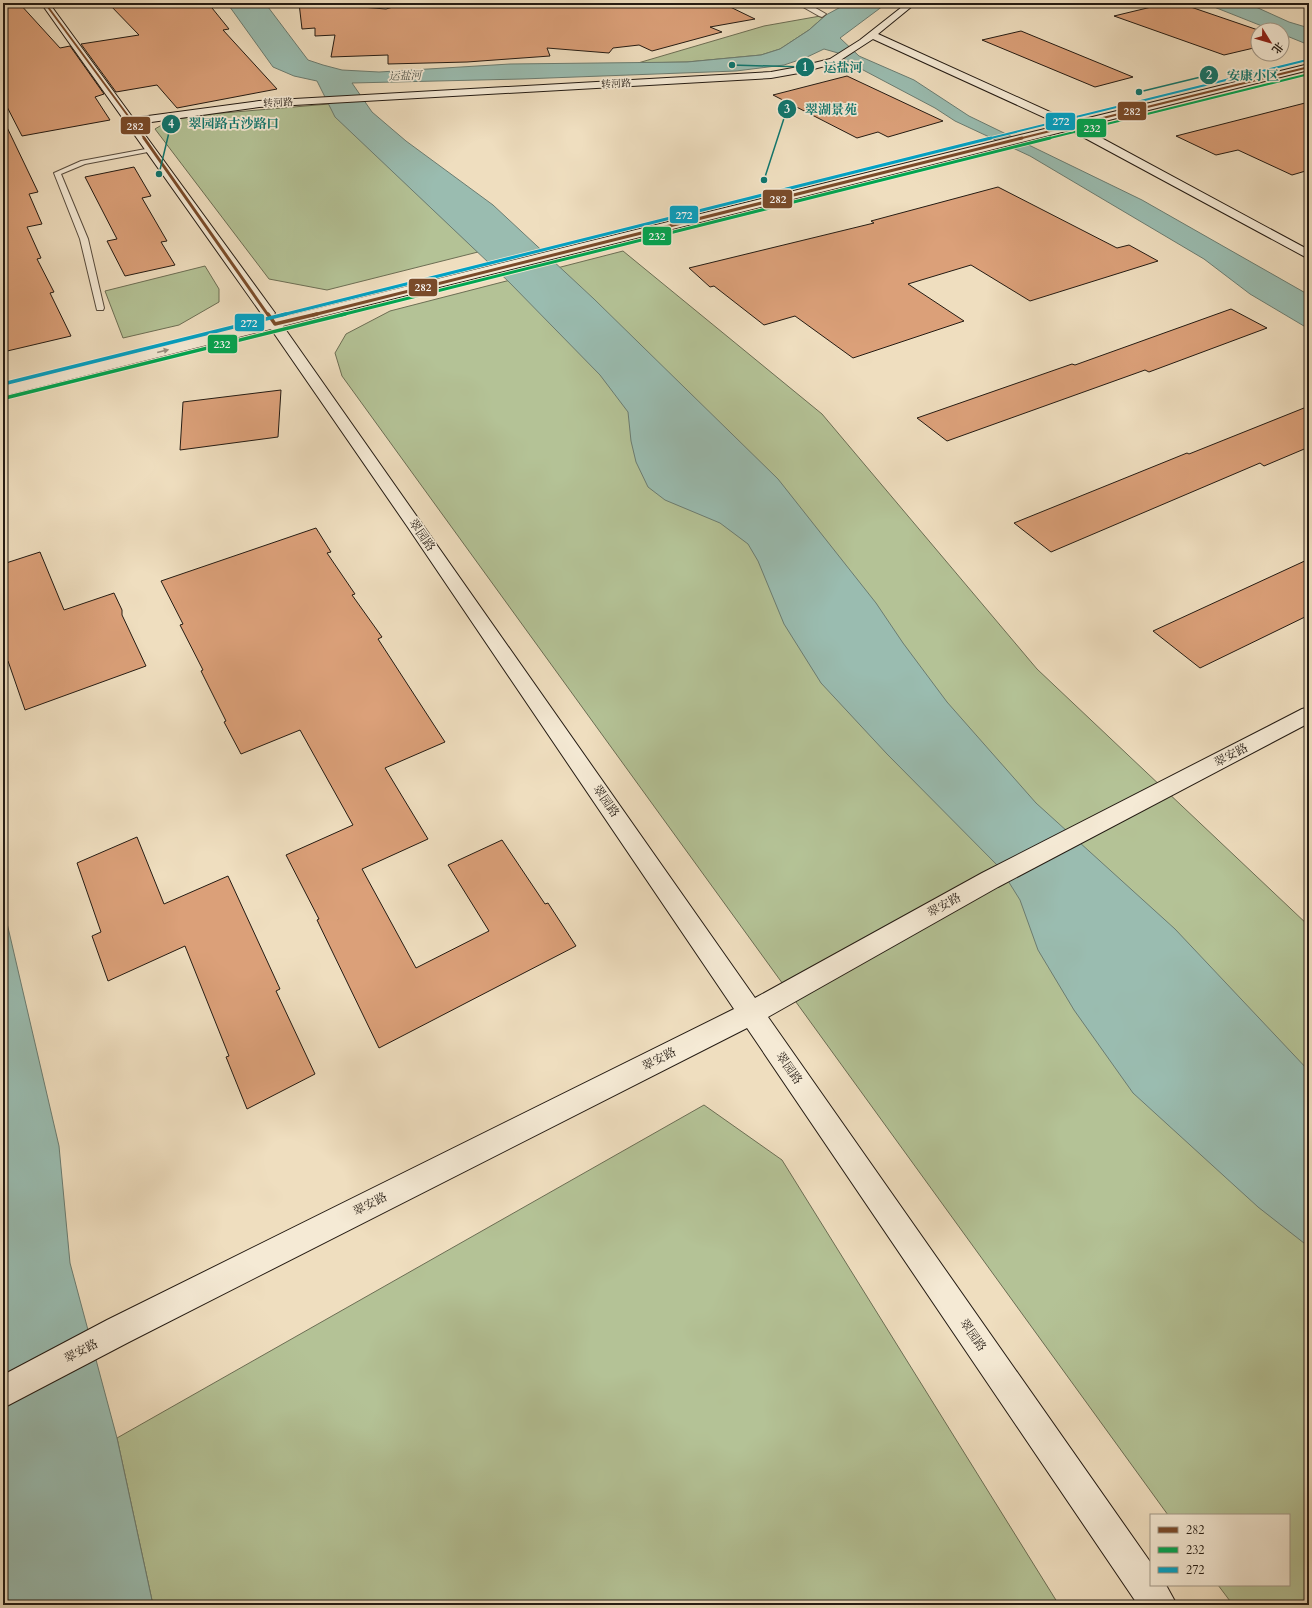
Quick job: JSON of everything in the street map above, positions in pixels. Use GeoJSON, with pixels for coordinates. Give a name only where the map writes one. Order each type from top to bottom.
{"type":"FeatureCollection","features":[{"type":"Feature","properties":{"kind":"street","name":"翠园路"},"geometry":{"type":"LineString","coordinates":[[45,3],[132,121],[271,318],[1159,1605]]}},
{"type":"Feature","properties":{"kind":"street"},"geometry":{"type":"LineString","coordinates":[[800,3],[822,14]]}},
{"type":"Feature","properties":{"kind":"street"},"geometry":{"type":"LineString","coordinates":[[912,3],[872,35],[1074,126],[1309,255]]}},
{"type":"Feature","properties":{"kind":"street","name":"转河路"},"geometry":{"type":"LineString","coordinates":[[132,121],[259,104],[771,75],[799,70],[833,61],[872,35]]}},
{"type":"Feature","properties":{"kind":"street"},"geometry":{"type":"LineString","coordinates":[[3,392],[456,266],[1309,58]]}},
{"type":"Feature","properties":{"kind":"street"},"geometry":{"type":"LineString","coordinates":[[3,378],[472,275],[1309,67]]}},
{"type":"Feature","properties":{"kind":"street","name":"翠安路"},"geometry":{"type":"LineString","coordinates":[[3,1392],[118,1331],[751,1012],[990,880],[1309,714]]}},
{"type":"Feature","properties":{"kind":"lane"},"geometry":{"type":"LineString","coordinates":[[100,308],[84,239],[57,173],[83,162],[151,150]]}},
{"type":"Feature","properties":{"kind":"green space"},"geometry":{"type":"Polygon","coordinates":[[[826,15],[809,30],[780,49],[761,55],[687,62],[638,63],[764,26],[826,15]]]}},
{"type":"Feature","properties":{"kind":"green space"},"geometry":{"type":"Polygon","coordinates":[[[329,104],[336,117],[478,252],[327,290],[269,279],[155,129],[170,120],[211,114],[329,104]]]}},
{"type":"Feature","properties":{"kind":"green space"},"geometry":{"type":"Polygon","coordinates":[[[623,251],[822,414],[1037,669],[1309,926],[1309,1605],[1233,1605],[1219,1586],[1290,1586],[1290,1514],[1167,1514],[342,376],[335,353],[346,334],[390,311],[623,251]]]}},
{"type":"Feature","properties":{"kind":"green space"},"geometry":{"type":"Polygon","coordinates":[[[205,266],[219,289],[219,302],[179,325],[123,338],[105,291],[205,266]]]}},
{"type":"Feature","properties":{"kind":"green space"},"geometry":{"type":"Polygon","coordinates":[[[704,1105],[782,1160],[1059,1605],[153,1605],[117,1438],[704,1105]]]}},
{"type":"Feature","properties":{"kind":"water"},"geometry":{"type":"Polygon","coordinates":[[[227,3],[265,3],[308,60],[342,70],[379,72],[510,64],[687,62],[761,55],[780,49],[809,30],[826,15],[848,3],[887,3],[840,38],[859,56],[914,80],[969,116],[1142,200],[1309,295],[1309,329],[1250,294],[1204,259],[1030,156],[955,121],[935,108],[848,62],[838,53],[824,49],[805,58],[784,65],[736,71],[522,79],[352,83],[372,112],[406,141],[493,205],[594,299],[778,479],[876,603],[903,643],[947,702],[1036,803],[1175,929],[1309,1071],[1309,1247],[1258,1207],[1133,1093],[1074,1010],[1038,950],[1020,900],[1000,868],[887,754],[821,683],[784,624],[758,561],[748,544],[720,523],[665,500],[648,487],[636,462],[631,441],[628,412],[600,375],[509,282],[335,117],[317,81],[294,76],[273,67],[227,3]]]}},
{"type":"Feature","properties":{"kind":"water"},"geometry":{"type":"Polygon","coordinates":[[[1204,3],[1247,3],[1289,22],[1252,22],[1204,3]]]}},
{"type":"Feature","properties":{"kind":"water"},"geometry":{"type":"Polygon","coordinates":[[[1290,22],[1309,28],[1309,45],[1290,37],[1290,22]]]}},
{"type":"Feature","properties":{"kind":"water"},"geometry":{"type":"Polygon","coordinates":[[[3,906],[59,1146],[70,1263],[117,1438],[153,1605],[3,1605],[3,906]]]}},
{"type":"Feature","properties":{"kind":"building"},"geometry":{"type":"Polygon","coordinates":[[[3,3],[19,3],[60,48],[70,46],[104,94],[95,97],[110,120],[22,136],[3,99],[3,3]]]}},
{"type":"Feature","properties":{"kind":"building"},"geometry":{"type":"Polygon","coordinates":[[[108,3],[208,3],[229,29],[223,30],[277,89],[177,108],[157,85],[116,92],[81,44],[139,35],[108,3]]]}},
{"type":"Feature","properties":{"kind":"building"},"geometry":{"type":"Polygon","coordinates":[[[299,3],[348,3],[349,6],[386,9],[407,3],[722,3],[755,19],[710,27],[722,32],[652,51],[639,45],[613,48],[609,53],[547,48],[550,56],[467,62],[388,64],[388,55],[331,57],[335,35],[315,36],[315,28],[302,29],[299,3]]]}},
{"type":"Feature","properties":{"kind":"building"},"geometry":{"type":"Polygon","coordinates":[[[1168,3],[1179,3],[1250,27],[1250,49],[1224,55],[1114,16],[1168,3]]]}},
{"type":"Feature","properties":{"kind":"building"},"geometry":{"type":"Polygon","coordinates":[[[1021,31],[1133,77],[1095,87],[982,40],[1021,31]]]}},
{"type":"Feature","properties":{"kind":"building"},"geometry":{"type":"Polygon","coordinates":[[[847,76],[943,121],[888,137],[878,132],[857,138],[773,95],[847,76]]]}},
{"type":"Feature","properties":{"kind":"building"},"geometry":{"type":"Polygon","coordinates":[[[1309,102],[1309,170],[1292,175],[1238,150],[1216,155],[1176,136],[1309,102]]]}},
{"type":"Feature","properties":{"kind":"building"},"geometry":{"type":"Polygon","coordinates":[[[3,119],[38,192],[29,194],[42,224],[27,227],[41,258],[37,259],[54,292],[50,293],[71,336],[3,352],[3,119]]]}},
{"type":"Feature","properties":{"kind":"building"},"geometry":{"type":"Polygon","coordinates":[[[134,167],[151,196],[142,198],[167,241],[161,242],[175,265],[125,276],[107,241],[117,239],[85,177],[134,167]]]}},
{"type":"Feature","properties":{"kind":"building"},"geometry":{"type":"Polygon","coordinates":[[[998,187],[1117,248],[1129,245],[1158,261],[1030,301],[971,265],[908,284],[964,321],[853,358],[795,316],[764,325],[714,286],[710,287],[689,268],[874,223],[871,221],[998,187]]]}},
{"type":"Feature","properties":{"kind":"building"},"geometry":{"type":"Polygon","coordinates":[[[1231,309],[1267,328],[1149,372],[1145,370],[947,441],[917,418],[1072,364],[1075,365],[1231,309]]]}},
{"type":"Feature","properties":{"kind":"building"},"geometry":{"type":"Polygon","coordinates":[[[281,390],[278,437],[180,450],[183,402],[281,390]]]}},
{"type":"Feature","properties":{"kind":"building"},"geometry":{"type":"Polygon","coordinates":[[[1309,406],[1309,447],[1264,466],[1260,463],[1051,552],[1014,523],[1187,453],[1189,454],[1309,406]]]}},
{"type":"Feature","properties":{"kind":"building"},"geometry":{"type":"Polygon","coordinates":[[[316,528],[331,552],[327,553],[355,594],[352,595],[382,637],[378,639],[445,742],[385,768],[428,839],[362,869],[416,968],[489,931],[448,865],[502,840],[545,904],[548,903],[576,946],[379,1048],[317,920],[319,919],[286,855],[353,825],[300,730],[241,754],[224,722],[226,721],[201,671],[203,670],[180,625],[183,624],[161,581],[316,528]]]}},
{"type":"Feature","properties":{"kind":"building"},"geometry":{"type":"Polygon","coordinates":[[[40,552],[64,610],[114,593],[122,610],[122,615],[146,666],[25,710],[8,661],[3,662],[3,564],[40,552]]]}},
{"type":"Feature","properties":{"kind":"building"},"geometry":{"type":"Polygon","coordinates":[[[1309,559],[1309,615],[1200,668],[1153,631],[1309,559]]]}},
{"type":"Feature","properties":{"kind":"building"},"geometry":{"type":"Polygon","coordinates":[[[137,837],[164,904],[228,876],[280,989],[276,991],[315,1074],[247,1109],[226,1057],[229,1056],[185,946],[108,981],[92,936],[101,932],[77,863],[137,837]]]}},
{"type":"Feature","properties":{"kind":"transit line","name":"282"},"geometry":{"type":"LineString","coordinates":[[45,3],[132,121],[275,324],[1309,67]]}},
{"type":"Feature","properties":{"kind":"transit line","name":"272"},"geometry":{"type":"LineString","coordinates":[[3,384],[1307,60]]}},
{"type":"Feature","properties":{"kind":"transit line","name":"232"},"geometry":{"type":"LineString","coordinates":[[5,398],[1309,74]]}},
{"type":"Feature","properties":{"kind":"place","name":"运盐河"},"geometry":{"type":"Point","coordinates":[732,65]}},
{"type":"Feature","properties":{"kind":"place","name":"安康小区"},"geometry":{"type":"Point","coordinates":[1139,92]}},
{"type":"Feature","properties":{"kind":"place","name":"翠园路古沙路口"},"geometry":{"type":"Point","coordinates":[159,174]}},
{"type":"Feature","properties":{"kind":"place","name":"翠湖景苑"},"geometry":{"type":"Point","coordinates":[764,180]}}]}
